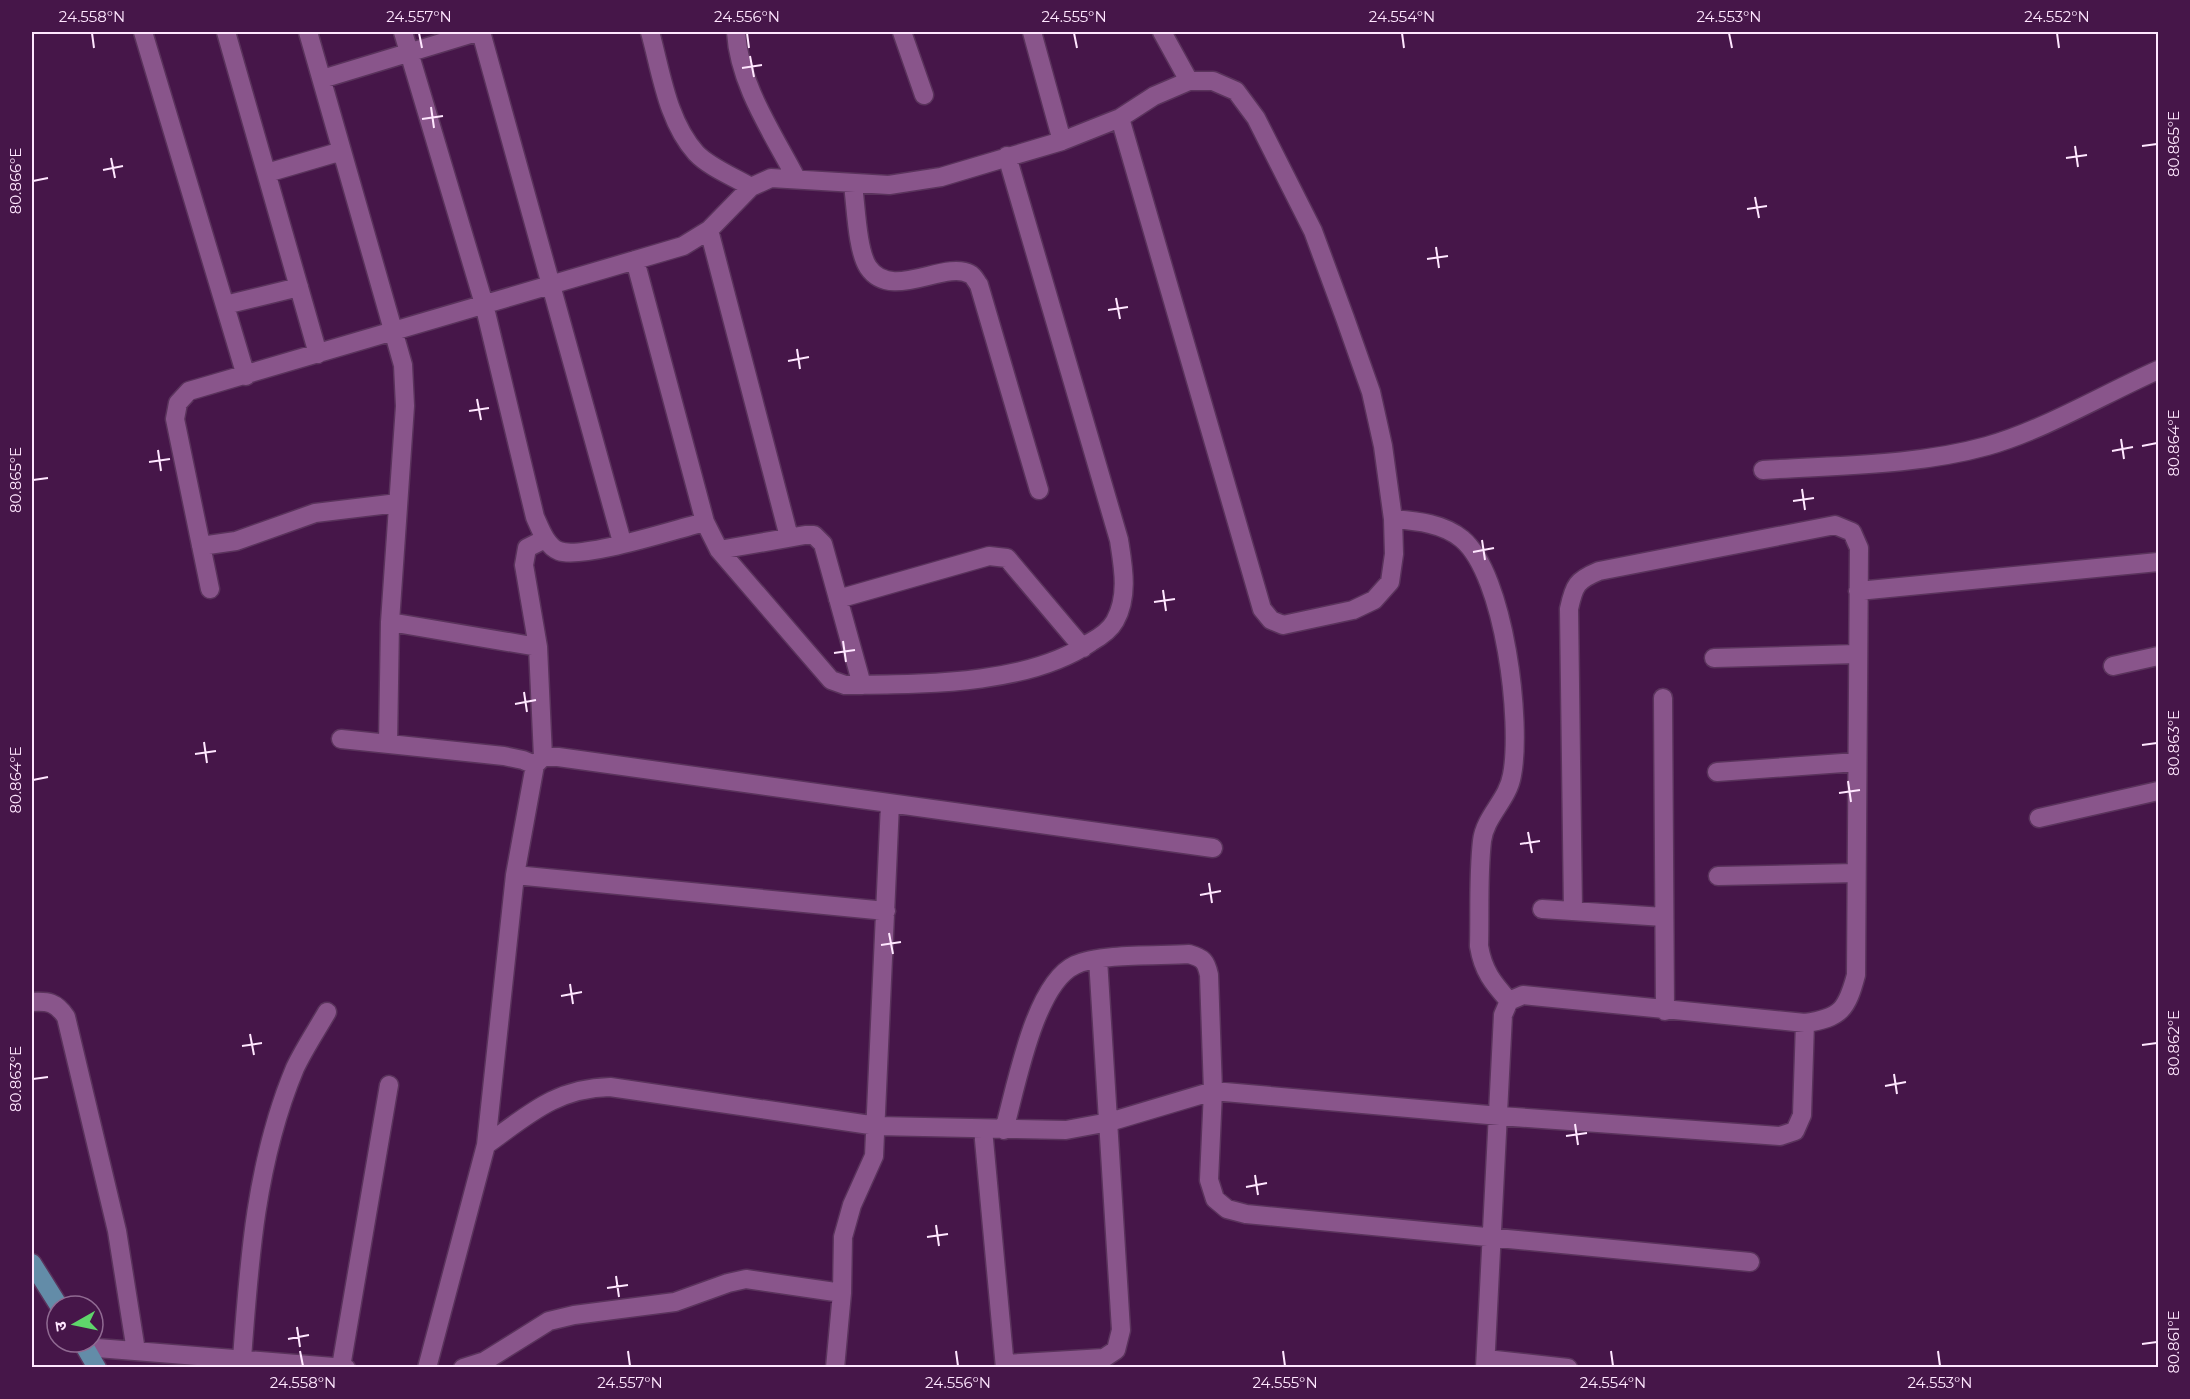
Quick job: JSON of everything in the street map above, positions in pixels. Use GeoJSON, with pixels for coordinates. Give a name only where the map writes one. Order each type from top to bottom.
{"type":"FeatureCollection","features":[{"type":"Feature","properties":{"kind":"main road"},"geometry":{"type":"LineString","coordinates":[[32,1263],[51,1294]]}},
{"type":"Feature","properties":{"kind":"main road"},"geometry":{"type":"LineString","coordinates":[[89,1354],[97,1368]]}},
{"type":"Feature","properties":{"kind":"street"},"geometry":{"type":"LineString","coordinates":[[144,32],[246,376]]}},
{"type":"Feature","properties":{"kind":"street"},"geometry":{"type":"LineString","coordinates":[[226,32],[318,354]]}},
{"type":"Feature","properties":{"kind":"street"},"geometry":{"type":"LineString","coordinates":[[308,32],[403,364],[405,406],[390,621],[388,744]]}},
{"type":"Feature","properties":{"kind":"street"},"geometry":{"type":"LineString","coordinates":[[403,32],[483,304],[535,517],[545,539],[558,551],[580,553],[705,522]]}},
{"type":"Feature","properties":{"kind":"street"},"geometry":{"type":"LineString","coordinates":[[322,79],[477,32]]}},
{"type":"Feature","properties":{"kind":"street"},"geometry":{"type":"LineString","coordinates":[[481,32],[622,542]]}},
{"type":"Feature","properties":{"kind":"street"},"geometry":{"type":"LineString","coordinates":[[650,32],[669,102],[681,133],[697,154],[751,187]]}},
{"type":"Feature","properties":{"kind":"street"},"geometry":{"type":"LineString","coordinates":[[736,32],[740,62],[754,97],[796,178]]}},
{"type":"Feature","properties":{"kind":"street"},"geometry":{"type":"LineString","coordinates":[[902,32],[924,95]]}},
{"type":"Feature","properties":{"kind":"street"},"geometry":{"type":"LineString","coordinates":[[1032,32],[1062,141]]}},
{"type":"Feature","properties":{"kind":"street"},"geometry":{"type":"LineString","coordinates":[[1162,32],[1189,81]]}},
{"type":"Feature","properties":{"kind":"street"},"geometry":{"type":"LineString","coordinates":[[210,589],[175,419],[178,403],[189,390],[246,376],[682,246],[709,230],[751,187],[771,178],[889,185],[930,180],[1062,141],[1120,118],[1154,96],[1189,81],[1214,81],[1236,91],[1256,118],[1313,231],[1371,392],[1383,446],[1393,519],[1394,554],[1389,582],[1374,600],[1353,610],[1283,625],[1271,620],[1262,609],[1120,118]]}},
{"type":"Feature","properties":{"kind":"street"},"geometry":{"type":"LineString","coordinates":[[267,173],[342,151]]}},
{"type":"Feature","properties":{"kind":"street"},"geometry":{"type":"LineString","coordinates":[[635,260],[705,522],[719,550],[831,680],[845,685],[861,685],[979,679],[1059,660],[1104,634],[1115,622],[1122,601],[1125,574],[1119,540],[1007,156]]}},
{"type":"Feature","properties":{"kind":"street"},"geometry":{"type":"LineString","coordinates":[[853,184],[863,252],[868,267],[880,279],[897,282],[961,272],[972,275],[979,285],[1039,490]]}},
{"type":"Feature","properties":{"kind":"street"},"geometry":{"type":"LineString","coordinates":[[709,230],[789,537]]}},
{"type":"Feature","properties":{"kind":"street"},"geometry":{"type":"LineString","coordinates":[[225,305],[299,287]]}},
{"type":"Feature","properties":{"kind":"street"},"geometry":{"type":"LineString","coordinates":[[1763,470],[1914,460],[1979,448],[2084,405],[2158,370]]}},
{"type":"Feature","properties":{"kind":"street"},"geometry":{"type":"LineString","coordinates":[[201,546],[236,541],[315,513],[398,503]]}},
{"type":"Feature","properties":{"kind":"street"},"geometry":{"type":"LineString","coordinates":[[1393,519],[1421,521],[1462,539],[1476,555],[1490,587],[1503,634],[1516,722],[1515,755],[1511,779],[1488,820],[1482,839],[1479,946],[1490,980],[1509,1001]]}},
{"type":"Feature","properties":{"kind":"street"},"geometry":{"type":"LineString","coordinates":[[1568,1368],[1485,1363],[1500,1116],[1503,1015],[1509,1001],[1523,995],[1665,1011],[1805,1023],[1823,1021],[1840,1012],[1849,999],[1856,975],[1859,548],[1852,532],[1835,525],[1599,571],[1581,578],[1573,591],[1569,609],[1573,911]]}},
{"type":"Feature","properties":{"kind":"street"},"geometry":{"type":"LineString","coordinates":[[719,550],[789,537],[814,536],[824,544],[861,685]]}},
{"type":"Feature","properties":{"kind":"street"},"geometry":{"type":"LineString","coordinates":[[427,1368],[486,1145],[515,875],[539,761],[538,647],[524,565],[527,548],[545,539]]}},
{"type":"Feature","properties":{"kind":"street"},"geometry":{"type":"LineString","coordinates":[[838,599],[989,556],[1007,558],[1083,648]]}},
{"type":"Feature","properties":{"kind":"street"},"geometry":{"type":"LineString","coordinates":[[1858,591],[2158,562]]}},
{"type":"Feature","properties":{"kind":"street"},"geometry":{"type":"LineString","coordinates":[[390,621],[538,647]]}},
{"type":"Feature","properties":{"kind":"street"},"geometry":{"type":"LineString","coordinates":[[1714,658],[1857,654]]}},
{"type":"Feature","properties":{"kind":"street"},"geometry":{"type":"LineString","coordinates":[[2113,666],[2158,656]]}},
{"type":"Feature","properties":{"kind":"street"},"geometry":{"type":"LineString","coordinates":[[1663,698],[1665,1011]]}},
{"type":"Feature","properties":{"kind":"street"},"geometry":{"type":"LineString","coordinates":[[341,739],[523,760],[539,761],[558,757],[1214,848]]}},
{"type":"Feature","properties":{"kind":"street"},"geometry":{"type":"LineString","coordinates":[[1717,772],[1857,762]]}},
{"type":"Feature","properties":{"kind":"street"},"geometry":{"type":"LineString","coordinates":[[2039,818],[2158,791]]}},
{"type":"Feature","properties":{"kind":"street"},"geometry":{"type":"LineString","coordinates":[[835,1368],[842,1293],[843,1237],[852,1205],[874,1156],[877,1126],[890,804]]}},
{"type":"Feature","properties":{"kind":"street"},"geometry":{"type":"LineString","coordinates":[[1718,876],[1856,873]]}},
{"type":"Feature","properties":{"kind":"street"},"geometry":{"type":"LineString","coordinates":[[515,875],[886,911]]}},
{"type":"Feature","properties":{"kind":"street"},"geometry":{"type":"LineString","coordinates":[[1542,909],[1664,917]]}},
{"type":"Feature","properties":{"kind":"street"},"geometry":{"type":"LineString","coordinates":[[1004,1130],[1040,1006],[1056,979],[1075,965],[1098,959],[1189,954],[1201,957],[1206,962],[1213,1091],[1209,1180],[1215,1199],[1227,1209],[1246,1214],[1750,1262]]}},
{"type":"Feature","properties":{"kind":"street"},"geometry":{"type":"LineString","coordinates":[[983,1129],[1005,1366],[1104,1358],[1116,1350],[1121,1330],[1098,959]]}},
{"type":"Feature","properties":{"kind":"street"},"geometry":{"type":"LineString","coordinates":[[32,1002],[47,1001],[58,1005],[66,1017],[117,1231],[136,1352]]}},
{"type":"Feature","properties":{"kind":"street"},"geometry":{"type":"LineString","coordinates":[[242,1359],[256,1199],[272,1131],[296,1067],[327,1012]]}},
{"type":"Feature","properties":{"kind":"street"},"geometry":{"type":"LineString","coordinates":[[486,1145],[565,1093],[585,1087],[644,1091],[877,1126],[1066,1130],[1109,1122],[1213,1091],[1500,1116],[1780,1136],[1796,1131],[1802,1115],[1805,1023]]}},
{"type":"Feature","properties":{"kind":"street"},"geometry":{"type":"LineString","coordinates":[[341,1367],[389,1085]]}},
{"type":"Feature","properties":{"kind":"street"},"geometry":{"type":"LineString","coordinates":[[463,1368],[487,1364],[549,1322],[574,1315],[675,1302],[746,1279],[842,1293]]}},
{"type":"Feature","properties":{"kind":"street"},"geometry":{"type":"LineString","coordinates":[[105,1347],[136,1352],[346,1368]]}}]}
